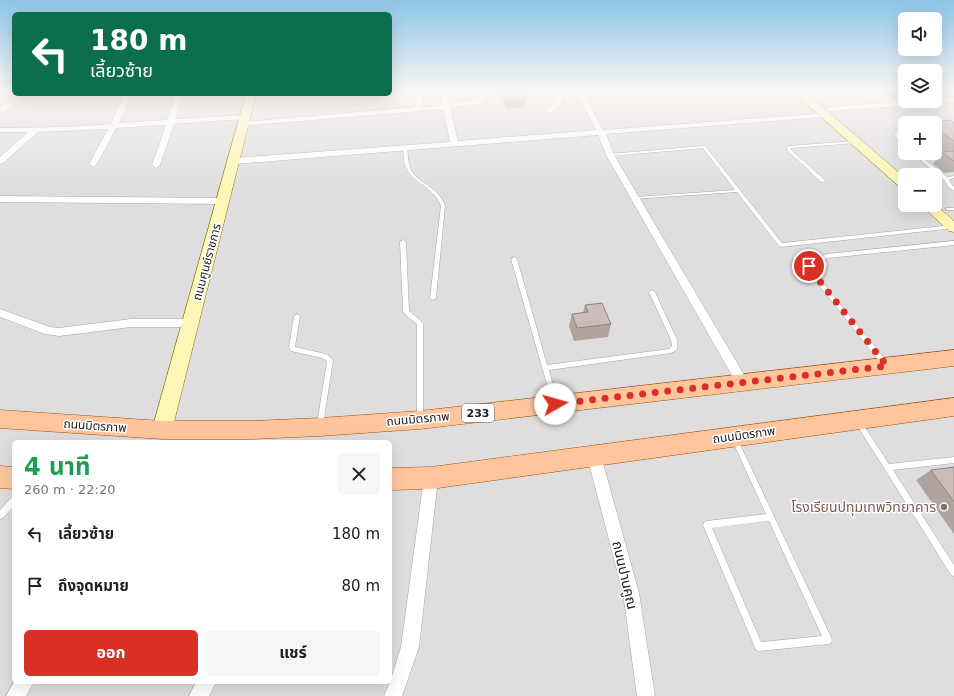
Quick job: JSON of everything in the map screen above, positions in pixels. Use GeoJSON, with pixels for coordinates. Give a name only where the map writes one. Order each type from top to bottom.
{"type":"FeatureCollection","features":[{"type":"Feature","properties":{"kind":"main road","name":"ถนนมิตรภาพ"},"geometry":{"type":"LineString","coordinates":[[0,419],[162,430],[252,430],[320,427],[420,420],[954,358]]}},
{"type":"Feature","properties":{"kind":"main road","name":"ถนนมิตรภาพ"},"geometry":{"type":"LineString","coordinates":[[392,479],[431,478],[954,407]]}},
{"type":"Feature","properties":{"kind":"main road"},"geometry":{"type":"LineString","coordinates":[[856,420],[954,420]]}},
{"type":"Feature","properties":{"kind":"main road"},"geometry":{"type":"LineString","coordinates":[[0,477],[12,478]]}},
{"type":"Feature","properties":{"kind":"street"},"geometry":{"type":"LineString","coordinates":[[92,164],[115,122]]}},
{"type":"Feature","properties":{"kind":"street"},"geometry":{"type":"LineString","coordinates":[[0,130],[113,127],[165,122]]}},
{"type":"Feature","properties":{"kind":"street"},"geometry":{"type":"LineString","coordinates":[[156,165],[170,122]]}},
{"type":"Feature","properties":{"kind":"street","name":"ถนนศูนย์ราชการ"},"geometry":{"type":"LineString","coordinates":[[162,430],[243,122]]}},
{"type":"Feature","properties":{"kind":"street"},"geometry":{"type":"LineString","coordinates":[[450,122],[455,144]]}},
{"type":"Feature","properties":{"kind":"street"},"geometry":{"type":"LineString","coordinates":[[593,122],[601,132],[610,155],[742,382]]}},
{"type":"Feature","properties":{"kind":"street"},"geometry":{"type":"LineString","coordinates":[[234,161],[709,122]]}},
{"type":"Feature","properties":{"kind":"street"},"geometry":{"type":"LineString","coordinates":[[837,122],[855,142],[898,179]]}},
{"type":"Feature","properties":{"kind":"street"},"geometry":{"type":"LineString","coordinates":[[840,122],[899,168]]}},
{"type":"Feature","properties":{"kind":"street"},"geometry":{"type":"LineString","coordinates":[[0,161],[35,130]]}},
{"type":"Feature","properties":{"kind":"street"},"geometry":{"type":"LineString","coordinates":[[0,199],[223,201]]}},
{"type":"Feature","properties":{"kind":"street"},"geometry":{"type":"LineString","coordinates":[[942,203],[952,211]]}},
{"type":"Feature","properties":{"kind":"street"},"geometry":{"type":"LineString","coordinates":[[936,212],[954,227]]}},
{"type":"Feature","properties":{"kind":"street"},"geometry":{"type":"LineString","coordinates":[[0,313],[49,331],[60,332],[131,323],[191,323]]}},
{"type":"Feature","properties":{"kind":"street","name":"ถนนปานคูณ"},"geometry":{"type":"LineString","coordinates":[[594,456],[631,593],[646,696]]}},
{"type":"Feature","properties":{"kind":"street"},"geometry":{"type":"LineString","coordinates":[[394,696],[410,647],[431,478]]}},
{"type":"Feature","properties":{"kind":"street"},"geometry":{"type":"LineString","coordinates":[[15,696],[24,684]]}},
{"type":"Feature","properties":{"kind":"street"},"geometry":{"type":"LineString","coordinates":[[198,696],[206,684]]}},
{"type":"Feature","properties":{"kind":"lane"},"geometry":{"type":"LineString","coordinates":[[823,181],[789,150],[789,147],[855,142]]}},
{"type":"Feature","properties":{"kind":"lane"},"geometry":{"type":"LineString","coordinates":[[610,155],[704,147],[781,245],[954,227]]}},
{"type":"Feature","properties":{"kind":"lane"},"geometry":{"type":"LineString","coordinates":[[405,148],[409,169],[412,174],[437,193],[441,198],[443,206],[433,298]]}},
{"type":"Feature","properties":{"kind":"lane"},"geometry":{"type":"LineString","coordinates":[[923,160],[946,179],[954,190]]}},
{"type":"Feature","properties":{"kind":"lane"},"geometry":{"type":"LineString","coordinates":[[946,179],[954,177]]}},
{"type":"Feature","properties":{"kind":"lane"},"geometry":{"type":"LineString","coordinates":[[635,198],[738,191]]}},
{"type":"Feature","properties":{"kind":"lane"},"geometry":{"type":"LineString","coordinates":[[403,242],[406,311],[418,320],[420,324],[420,420]]}},
{"type":"Feature","properties":{"kind":"lane"},"geometry":{"type":"LineString","coordinates":[[887,366],[818,279],[813,268],[804,262],[802,256],[809,254],[822,258],[827,256],[954,243]]}},
{"type":"Feature","properties":{"kind":"lane"},"geometry":{"type":"LineString","coordinates":[[813,268],[824,267],[825,262],[822,258]]}},
{"type":"Feature","properties":{"kind":"lane"},"geometry":{"type":"LineString","coordinates":[[514,259],[555,404]]}},
{"type":"Feature","properties":{"kind":"lane"},"geometry":{"type":"LineString","coordinates":[[545,368],[671,352],[675,347],[674,340],[652,292]]}},
{"type":"Feature","properties":{"kind":"lane"},"geometry":{"type":"LineString","coordinates":[[297,316],[292,347],[293,349],[324,356],[330,360],[320,427]]}},
{"type":"Feature","properties":{"kind":"lane"},"geometry":{"type":"LineString","coordinates":[[856,420],[888,467],[954,572]]}},
{"type":"Feature","properties":{"kind":"lane"},"geometry":{"type":"LineString","coordinates":[[733,437],[828,640],[759,647],[707,525],[770,517]]}},
{"type":"Feature","properties":{"kind":"lane"},"geometry":{"type":"LineString","coordinates":[[888,467],[954,460]]}},
{"type":"Feature","properties":{"kind":"lane"},"geometry":{"type":"LineString","coordinates":[[0,515],[12,503]]}},
{"type":"Feature","properties":{"kind":"shaded area"},"geometry":{"type":"Polygon","coordinates":[[[0,122],[898,122],[898,160],[942,160],[942,122],[954,122],[954,696],[0,696],[0,122]]]}},
{"type":"Feature","properties":{"kind":"building"},"geometry":{"type":"Polygon","coordinates":[[[942,122],[954,123],[954,141],[942,132],[942,122]]]}},
{"type":"Feature","properties":{"kind":"building"},"geometry":{"type":"Polygon","coordinates":[[[954,151],[954,161],[942,152],[954,151]]]}},
{"type":"Feature","properties":{"kind":"building"},"geometry":{"type":"Polygon","coordinates":[[[602,303],[611,324],[577,328],[572,314],[588,312],[585,305],[602,303]]]}},
{"type":"Feature","properties":{"kind":"building"},"geometry":{"type":"Polygon","coordinates":[[[954,467],[954,502],[931,470],[954,467]]]}},
{"type":"Feature","properties":{"kind":"place","name":"โรงเรียนปทุมเทพวิทยาคาร"},"geometry":{"type":"Point","coordinates":[944,507]}},
{"type":"Feature","properties":{"kind":"route"},"geometry":{"type":"LineString","coordinates":[[555,404],[887,366],[818,279],[813,268],[809,266]]}}]}
